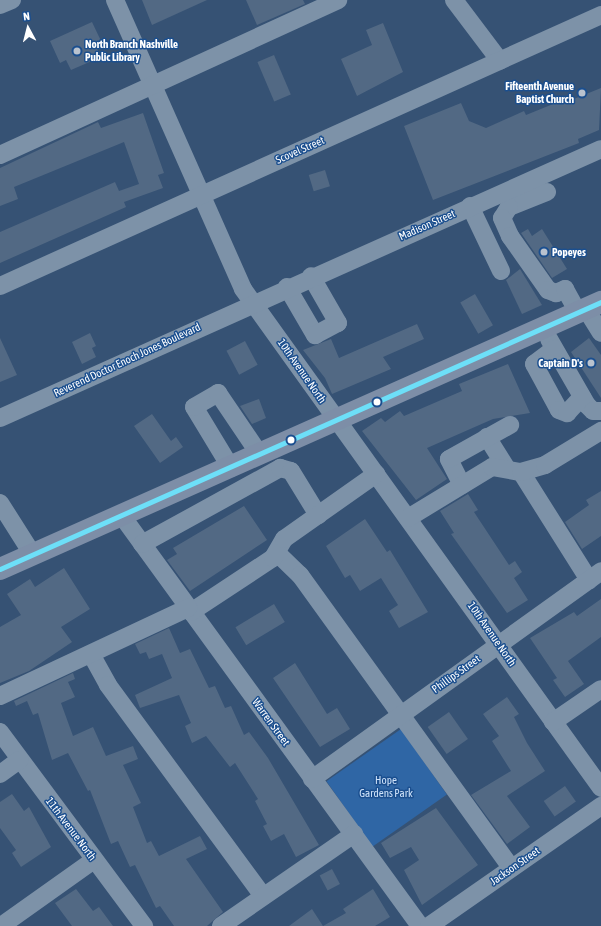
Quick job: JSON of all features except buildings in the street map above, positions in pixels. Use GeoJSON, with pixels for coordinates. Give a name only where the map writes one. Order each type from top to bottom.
{"type":"FeatureCollection","features":[{"type":"Feature","properties":{"kind":"main road"},"geometry":{"type":"LineString","coordinates":[[0,569],[229,469],[588,308]]}},
{"type":"Feature","properties":{"kind":"street"},"geometry":{"type":"LineString","coordinates":[[0,5],[12,0]]}},
{"type":"Feature","properties":{"kind":"street","name":"10th Avenue North"},"geometry":{"type":"LineString","coordinates":[[115,0],[154,86],[199,195],[243,289],[254,302],[337,421],[499,643],[553,722],[601,788]]}},
{"type":"Feature","properties":{"kind":"street"},"geometry":{"type":"LineString","coordinates":[[0,155],[154,86],[338,0]]}},
{"type":"Feature","properties":{"kind":"street"},"geometry":{"type":"LineString","coordinates":[[454,0],[500,61]]}},
{"type":"Feature","properties":{"kind":"street","name":"Scovel Street"},"geometry":{"type":"LineString","coordinates":[[0,286],[601,15]]}},
{"type":"Feature","properties":{"kind":"street","name":"Madison Street"},"geometry":{"type":"LineString","coordinates":[[254,302],[601,149]]}},
{"type":"Feature","properties":{"kind":"street"},"geometry":{"type":"LineString","coordinates":[[547,192],[509,207],[502,218],[510,236],[548,290],[556,293],[565,289],[588,308],[601,333]]}},
{"type":"Feature","properties":{"kind":"street"},"geometry":{"type":"LineString","coordinates":[[470,206],[501,271]]}},
{"type":"Feature","properties":{"kind":"street"},"geometry":{"type":"LineString","coordinates":[[288,286],[315,335],[338,323],[311,276]]}},
{"type":"Feature","properties":{"kind":"street","name":"Reverend Doctor Enoch Jones Boulevard"},"geometry":{"type":"LineString","coordinates":[[0,418],[254,302]]}},
{"type":"Feature","properties":{"kind":"street"},"geometry":{"type":"LineString","coordinates":[[542,328],[590,409],[601,411]]}},
{"type":"Feature","properties":{"kind":"street"},"geometry":{"type":"LineString","coordinates":[[554,349],[534,364],[559,410],[567,413],[582,396]]}},
{"type":"Feature","properties":{"kind":"street"},"geometry":{"type":"LineString","coordinates":[[237,490],[219,448],[194,407],[218,393],[260,455]]}},
{"type":"Feature","properties":{"kind":"street"},"geometry":{"type":"LineString","coordinates":[[462,485],[449,463],[450,457],[510,425]]}},
{"type":"Feature","properties":{"kind":"street"},"geometry":{"type":"LineString","coordinates":[[408,518],[492,467],[513,470],[545,465],[601,430]]}},
{"type":"Feature","properties":{"kind":"street"},"geometry":{"type":"LineString","coordinates":[[219,448],[245,434]]}},
{"type":"Feature","properties":{"kind":"street"},"geometry":{"type":"LineString","coordinates":[[487,437],[595,576]]}},
{"type":"Feature","properties":{"kind":"street"},"geometry":{"type":"LineString","coordinates":[[142,544],[237,490],[284,468],[291,471],[318,515]]}},
{"type":"Feature","properties":{"kind":"street"},"geometry":{"type":"LineString","coordinates":[[0,696],[190,610],[277,552],[280,542],[376,474]]}},
{"type":"Feature","properties":{"kind":"street"},"geometry":{"type":"LineString","coordinates":[[0,503],[33,555]]}},
{"type":"Feature","properties":{"kind":"street","name":"Warren Street"},"geometry":{"type":"LineString","coordinates":[[122,516],[420,926]]}},
{"type":"Feature","properties":{"kind":"street"},"geometry":{"type":"LineString","coordinates":[[277,552],[300,575],[399,715],[511,868]]}},
{"type":"Feature","properties":{"kind":"street","name":"Phillips Street"},"geometry":{"type":"LineString","coordinates":[[312,778],[499,643],[595,576]]}},
{"type":"Feature","properties":{"kind":"street"},"geometry":{"type":"LineString","coordinates":[[91,654],[108,685],[263,896]]}},
{"type":"Feature","properties":{"kind":"street"},"geometry":{"type":"LineString","coordinates":[[553,722],[601,689]]}},
{"type":"Feature","properties":{"kind":"street","name":"11th Avenue North"},"geometry":{"type":"LineString","coordinates":[[0,732],[19,760],[144,926]]}},
{"type":"Feature","properties":{"kind":"street"},"geometry":{"type":"LineString","coordinates":[[0,774],[19,760]]}},
{"type":"Feature","properties":{"kind":"street","name":"Jackson Street"},"geometry":{"type":"LineString","coordinates":[[429,926],[601,806]]}},
{"type":"Feature","properties":{"kind":"street"},"geometry":{"type":"LineString","coordinates":[[221,926],[354,834]]}},
{"type":"Feature","properties":{"kind":"street"},"geometry":{"type":"LineString","coordinates":[[1,926],[94,860]]}},
{"type":"Feature","properties":{"kind":"green space","name":"Hope Gardens Park"},"geometry":{"type":"Polygon","coordinates":[[[401,729],[447,795],[372,847],[326,781],[401,729]]]}},
{"type":"Feature","properties":{"kind":"transit line"},"geometry":{"type":"LineString","coordinates":[[0,569],[601,302]]}},
{"type":"Feature","properties":{"kind":"place","name":"North Branch Nashville Public Library"},"geometry":{"type":"Point","coordinates":[77,51]}},
{"type":"Feature","properties":{"kind":"place","name":"Fifteenth Avenue Baptist Church"},"geometry":{"type":"Point","coordinates":[582,93]}},
{"type":"Feature","properties":{"kind":"place","name":"Popeyes"},"geometry":{"type":"Point","coordinates":[544,252]}},
{"type":"Feature","properties":{"kind":"place","name":"Captain D's"},"geometry":{"type":"Point","coordinates":[591,363]}}]}
